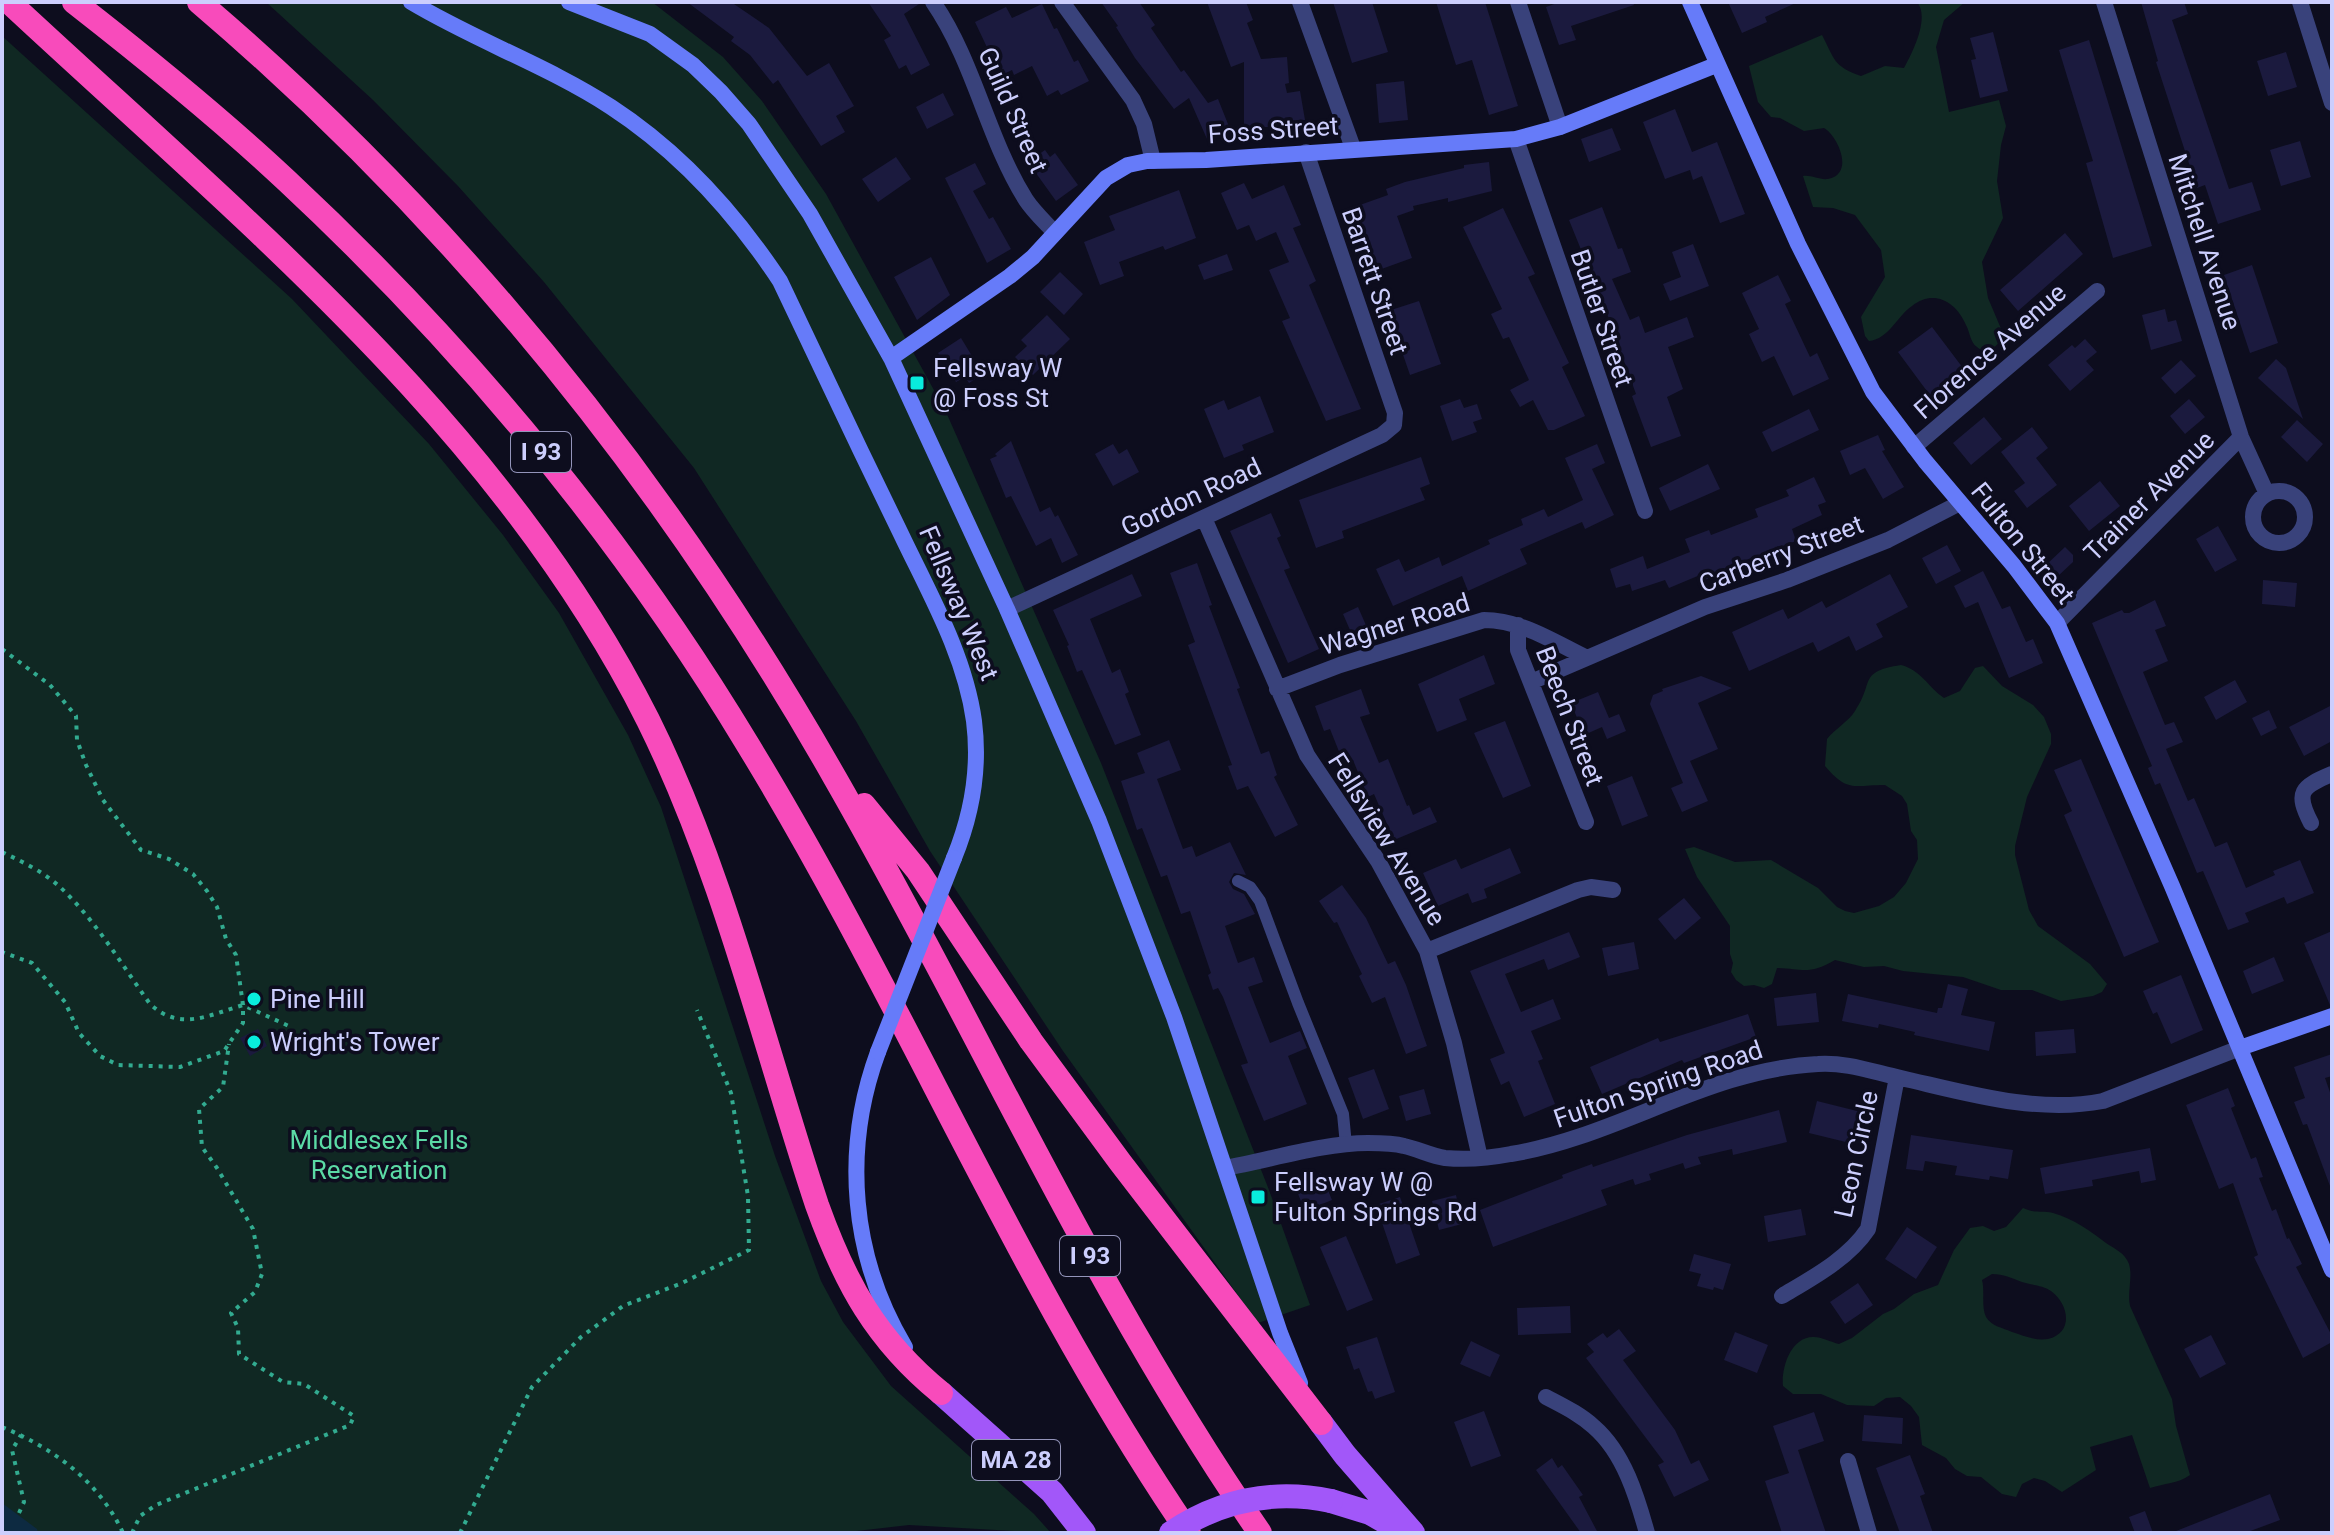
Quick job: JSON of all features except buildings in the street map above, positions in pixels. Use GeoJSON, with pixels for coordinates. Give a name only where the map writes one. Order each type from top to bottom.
{"type":"FeatureCollection","features":[{"type":"Feature","properties":{"kind":"highway"},"geometry":{"type":"LineString","coordinates":[[9,2],[297,267],[368,340],[495,483],[578,598],[615,658],[648,722],[691,819],[817,1205],[840,1266],[877,1329],[913,1369],[941,1393]]}},
{"type":"Feature","properties":{"kind":"highway","name":"I 93"},"geometry":{"type":"LineString","coordinates":[[74,2],[229,129],[338,229],[490,391],[628,564],[711,684],[787,811],[884,987],[1051,1304],[1110,1408],[1189,1533]]}},
{"type":"Feature","properties":{"kind":"highway","name":"I 93"},"geometry":{"type":"LineString","coordinates":[[199,2],[278,71],[388,178],[541,347],[678,526],[758,647],[904,901],[1111,1295],[1189,1427],[1260,1533]]}},
{"type":"Feature","properties":{"kind":"highway"},"geometry":{"type":"LineString","coordinates":[[820,752],[918,871],[1040,1053],[1321,1423]]}},
{"type":"Feature","properties":{"kind":"main road","name":"Fellsway West"},"geometry":{"type":"LineString","coordinates":[[411,2],[594,97],[634,124],[692,172],[720,201],[757,245],[780,281],[939,615],[963,674],[974,720],[975,775],[967,820],[954,858],[866,1089],[856,1135],[855,1172],[861,1228],[890,1319],[918,1366],[941,1393],[1058,1498],[1084,1533]]}},
{"type":"Feature","properties":{"kind":"main road","name":"Fellsway West"},"geometry":{"type":"LineString","coordinates":[[569,2],[650,34],[693,65],[721,92],[749,124],[810,214],[891,358],[1007,609],[1099,821],[1174,1017],[1295,1373],[1321,1423],[1413,1533]]}},
{"type":"Feature","properties":{"kind":"main road","name":"Fulton Street"},"geometry":{"type":"LineString","coordinates":[[1690,2],[1798,244],[1845,341],[1879,401],[2057,623],[2091,696],[2332,1270]]}},
{"type":"Feature","properties":{"kind":"main road","name":"Foss Street"},"geometry":{"type":"LineString","coordinates":[[891,358],[1010,276],[1033,257],[1111,174],[1128,165],[1516,139],[1560,127],[1716,65]]}},
{"type":"Feature","properties":{"kind":"main road","name":"Fulton Spring Road"},"geometry":{"type":"LineString","coordinates":[[2240,1048],[2332,1016]]}},
{"type":"Feature","properties":{"kind":"main road"},"geometry":{"type":"LineString","coordinates":[[1171,1533],[1202,1514],[1244,1499],[1284,1495],[1331,1501],[1383,1518],[1405,1533]]}},
{"type":"Feature","properties":{"kind":"street","name":"Guild Street"},"geometry":{"type":"LineString","coordinates":[[933,2],[971,73],[1025,197],[1055,233]]}},
{"type":"Feature","properties":{"kind":"street"},"geometry":{"type":"LineString","coordinates":[[1062,2],[1133,100],[1144,124],[1153,161]]}},
{"type":"Feature","properties":{"kind":"street"},"geometry":{"type":"LineString","coordinates":[[1300,2],[1353,148]]}},
{"type":"Feature","properties":{"kind":"street"},"geometry":{"type":"LineString","coordinates":[[1518,2],[1560,127]]}},
{"type":"Feature","properties":{"kind":"street","name":"Mitchell Avenue"},"geometry":{"type":"LineString","coordinates":[[2104,2],[2241,437],[2267,494]]}},
{"type":"Feature","properties":{"kind":"street"},"geometry":{"type":"LineString","coordinates":[[2300,2],[2332,103]]}},
{"type":"Feature","properties":{"kind":"street","name":"Butler Street"},"geometry":{"type":"LineString","coordinates":[[1516,139],[1645,511]]}},
{"type":"Feature","properties":{"kind":"street","name":"Barrett Street"},"geometry":{"type":"LineString","coordinates":[[1306,152],[1395,413],[1394,425]]}},
{"type":"Feature","properties":{"kind":"street","name":"Florence Avenue"},"geometry":{"type":"LineString","coordinates":[[1914,447],[2097,291]]}},
{"type":"Feature","properties":{"kind":"street","name":"Gordon Road"},"geometry":{"type":"LineString","coordinates":[[1007,609],[1382,435],[1394,425]]}},
{"type":"Feature","properties":{"kind":"street","name":"Trainer Avenue"},"geometry":{"type":"LineString","coordinates":[[2057,623],[2241,437]]}},
{"type":"Feature","properties":{"kind":"street","name":"Carberry Street"},"geometry":{"type":"LineString","coordinates":[[1587,658],[1705,607],[1787,580],[1888,540],[1960,503]]}},
{"type":"Feature","properties":{"kind":"street","name":"Fellsview Avenue"},"geometry":{"type":"LineString","coordinates":[[1204,518],[1307,755],[1378,861],[1427,951],[1454,1043],[1480,1158]]}},
{"type":"Feature","properties":{"kind":"street","name":"Wagner Road"},"geometry":{"type":"LineString","coordinates":[[1277,689],[1340,665],[1484,620],[1502,620],[1518,625],[1587,658]]}},
{"type":"Feature","properties":{"kind":"street","name":"Beech Street"},"geometry":{"type":"LineString","coordinates":[[1518,625],[1517,644],[1586,822]]}},
{"type":"Feature","properties":{"kind":"street"},"geometry":{"type":"LineString","coordinates":[[1531,682],[1587,658]]}},
{"type":"Feature","properties":{"kind":"street"},"geometry":{"type":"LineString","coordinates":[[2311,823],[2301,802],[2303,792],[2307,786],[2332,774]]}},
{"type":"Feature","properties":{"kind":"street"},"geometry":{"type":"LineString","coordinates":[[1427,951],[1578,890],[1591,887],[1613,890]]}},
{"type":"Feature","properties":{"kind":"street","name":"Fulton Spring Road"},"geometry":{"type":"LineString","coordinates":[[1225,1168],[1346,1145],[1401,1145],[1442,1157],[1480,1158],[1513,1154],[1569,1141],[1745,1076],[1820,1064],[1852,1065],[2035,1105],[2082,1105],[2103,1101],[2240,1048]]}},
{"type":"Feature","properties":{"kind":"street","name":"Leon Circle"},"geometry":{"type":"LineString","coordinates":[[1782,1296],[1824,1270],[1852,1248],[1868,1229],[1897,1077]]}},
{"type":"Feature","properties":{"kind":"street"},"geometry":{"type":"LineString","coordinates":[[1546,1397],[1570,1409],[1597,1429],[1635,1491],[1647,1533]]}},
{"type":"Feature","properties":{"kind":"street"},"geometry":{"type":"LineString","coordinates":[[1848,1461],[1869,1533]]}},
{"type":"Feature","properties":{"kind":"lane"},"geometry":{"type":"LineString","coordinates":[[1238,881],[1250,887],[1260,901],[1343,1114],[1346,1145]]}},
{"type":"Feature","properties":{"kind":"path"},"geometry":{"type":"LineString","coordinates":[[2,649],[50,685],[76,716],[77,740],[103,800],[141,850],[169,859],[193,874],[207,891],[217,907],[226,939],[236,955],[243,1023],[224,1051],[180,1067],[118,1065],[100,1056],[79,1033],[65,1002],[32,963],[2,952]]}},
{"type":"Feature","properties":{"kind":"path"},"geometry":{"type":"LineString","coordinates":[[2,852],[34,868],[60,887],[91,921],[161,1015],[185,1021],[243,1005],[291,1027]]}},
{"type":"Feature","properties":{"kind":"path"},"geometry":{"type":"LineString","coordinates":[[460,1533],[532,1387],[581,1337],[623,1306],[682,1283],[749,1250],[748,1196],[731,1093],[697,1010]]}},
{"type":"Feature","properties":{"kind":"path"},"geometry":{"type":"LineString","coordinates":[[132,1533],[140,1516],[156,1505],[350,1425],[354,1416],[304,1384],[283,1382],[239,1354],[238,1328],[231,1313],[255,1292],[262,1274],[253,1229],[202,1147],[199,1109],[223,1087],[229,1044]]}},
{"type":"Feature","properties":{"kind":"path"},"geometry":{"type":"LineString","coordinates":[[2,1427],[52,1451],[78,1472],[123,1533]]}},
{"type":"Feature","properties":{"kind":"path"},"geometry":{"type":"LineString","coordinates":[[19,1513],[24,1502],[12,1450],[21,1435]]}},
{"type":"Feature","properties":{"kind":"green space"},"geometry":{"type":"Polygon","coordinates":[[[266,2],[652,2],[723,57],[762,101],[826,194],[946,412],[1101,763],[1269,1190],[1310,1305],[1258,1323],[1063,1051],[930,851],[856,721],[694,468],[544,282],[458,186],[373,100],[266,2]]]}},
{"type":"Feature","properties":{"kind":"green space"},"geometry":{"type":"Polygon","coordinates":[[[1917,2],[1965,2],[1944,20],[1936,47],[1949,112],[1999,100],[2006,126],[1997,181],[2003,218],[1982,262],[1988,298],[2002,331],[2002,340],[1988,353],[1971,340],[1956,310],[1936,298],[1928,298],[1912,306],[1887,332],[1869,341],[1861,317],[1885,277],[1881,250],[1855,215],[1833,208],[1813,207],[1803,176],[1828,179],[1836,176],[1842,163],[1839,146],[1824,128],[1804,131],[1780,118],[1771,117],[1758,102],[1749,66],[1822,35],[1836,61],[1861,76],[1885,66],[1904,68],[1921,25],[1921,8],[1917,2]]]}},
{"type":"Feature","properties":{"kind":"green space","name":"Middlesex Fells Reservation"},"geometry":{"type":"Polygon","coordinates":[[[2,36],[292,299],[429,444],[503,535],[559,613],[628,735],[661,807],[775,1156],[821,1281],[843,1322],[891,1386],[1034,1514],[1051,1533],[909,1525],[839,1533],[2,1533],[2,36]]]}},
{"type":"Feature","properties":{"kind":"green space"},"geometry":{"type":"Polygon","coordinates":[[[1901,665],[1919,675],[1944,698],[1960,691],[1975,668],[1983,666],[2002,686],[2033,705],[2044,717],[2051,734],[2051,744],[2027,797],[2015,855],[2029,910],[2038,926],[2090,964],[2107,984],[2102,992],[2061,1001],[2032,990],[2001,990],[1963,977],[1884,966],[1864,967],[1835,960],[1812,969],[1777,968],[1772,984],[1764,988],[1744,986],[1731,972],[1730,926],[1697,877],[1685,849],[1694,847],[1735,862],[1771,860],[1818,888],[1837,907],[1854,913],[1879,906],[1894,897],[1906,883],[1918,859],[1917,840],[1911,831],[1907,804],[1902,796],[1885,785],[1846,784],[1825,766],[1827,739],[1855,711],[1872,675],[1901,665]]]}},
{"type":"Feature","properties":{"kind":"green space"},"geometry":{"type":"Polygon","coordinates":[[[2023,1208],[2053,1213],[2081,1225],[2125,1257],[2130,1269],[2130,1306],[2172,1399],[2190,1475],[2150,1488],[2132,1435],[2090,1447],[2096,1470],[2062,1492],[2034,1478],[2022,1484],[2016,1497],[2002,1494],[1981,1477],[1967,1476],[1955,1469],[1946,1458],[1922,1445],[1919,1417],[1900,1397],[1886,1398],[1874,1406],[1847,1405],[1821,1394],[1793,1394],[1783,1386],[1786,1362],[1799,1342],[1814,1337],[1839,1344],[1852,1338],[1914,1294],[1938,1285],[1954,1250],[1970,1228],[1983,1226],[1994,1231],[2006,1227],[2023,1208]],[[1992,1274],[1982,1280],[1985,1313],[1991,1323],[2030,1338],[2048,1339],[2062,1331],[2065,1310],[2051,1291],[1992,1274]]]}},
{"type":"Feature","properties":{"kind":"water"},"geometry":{"type":"Polygon","coordinates":[[[2,1503],[37,1529],[38,1533],[2,1533],[2,1503]]]}},
{"type":"Feature","properties":{"kind":"place","name":"Fellsway W @ Foss St"},"geometry":{"type":"Point","coordinates":[917,383]}},
{"type":"Feature","properties":{"kind":"place","name":"Pine Hill"},"geometry":{"type":"Point","coordinates":[254,999]}},
{"type":"Feature","properties":{"kind":"place","name":"Wright's Tower"},"geometry":{"type":"Point","coordinates":[254,1042]}},
{"type":"Feature","properties":{"kind":"place","name":"Fellsway W @ Fulton Springs Rd"},"geometry":{"type":"Point","coordinates":[1258,1197]}}]}
